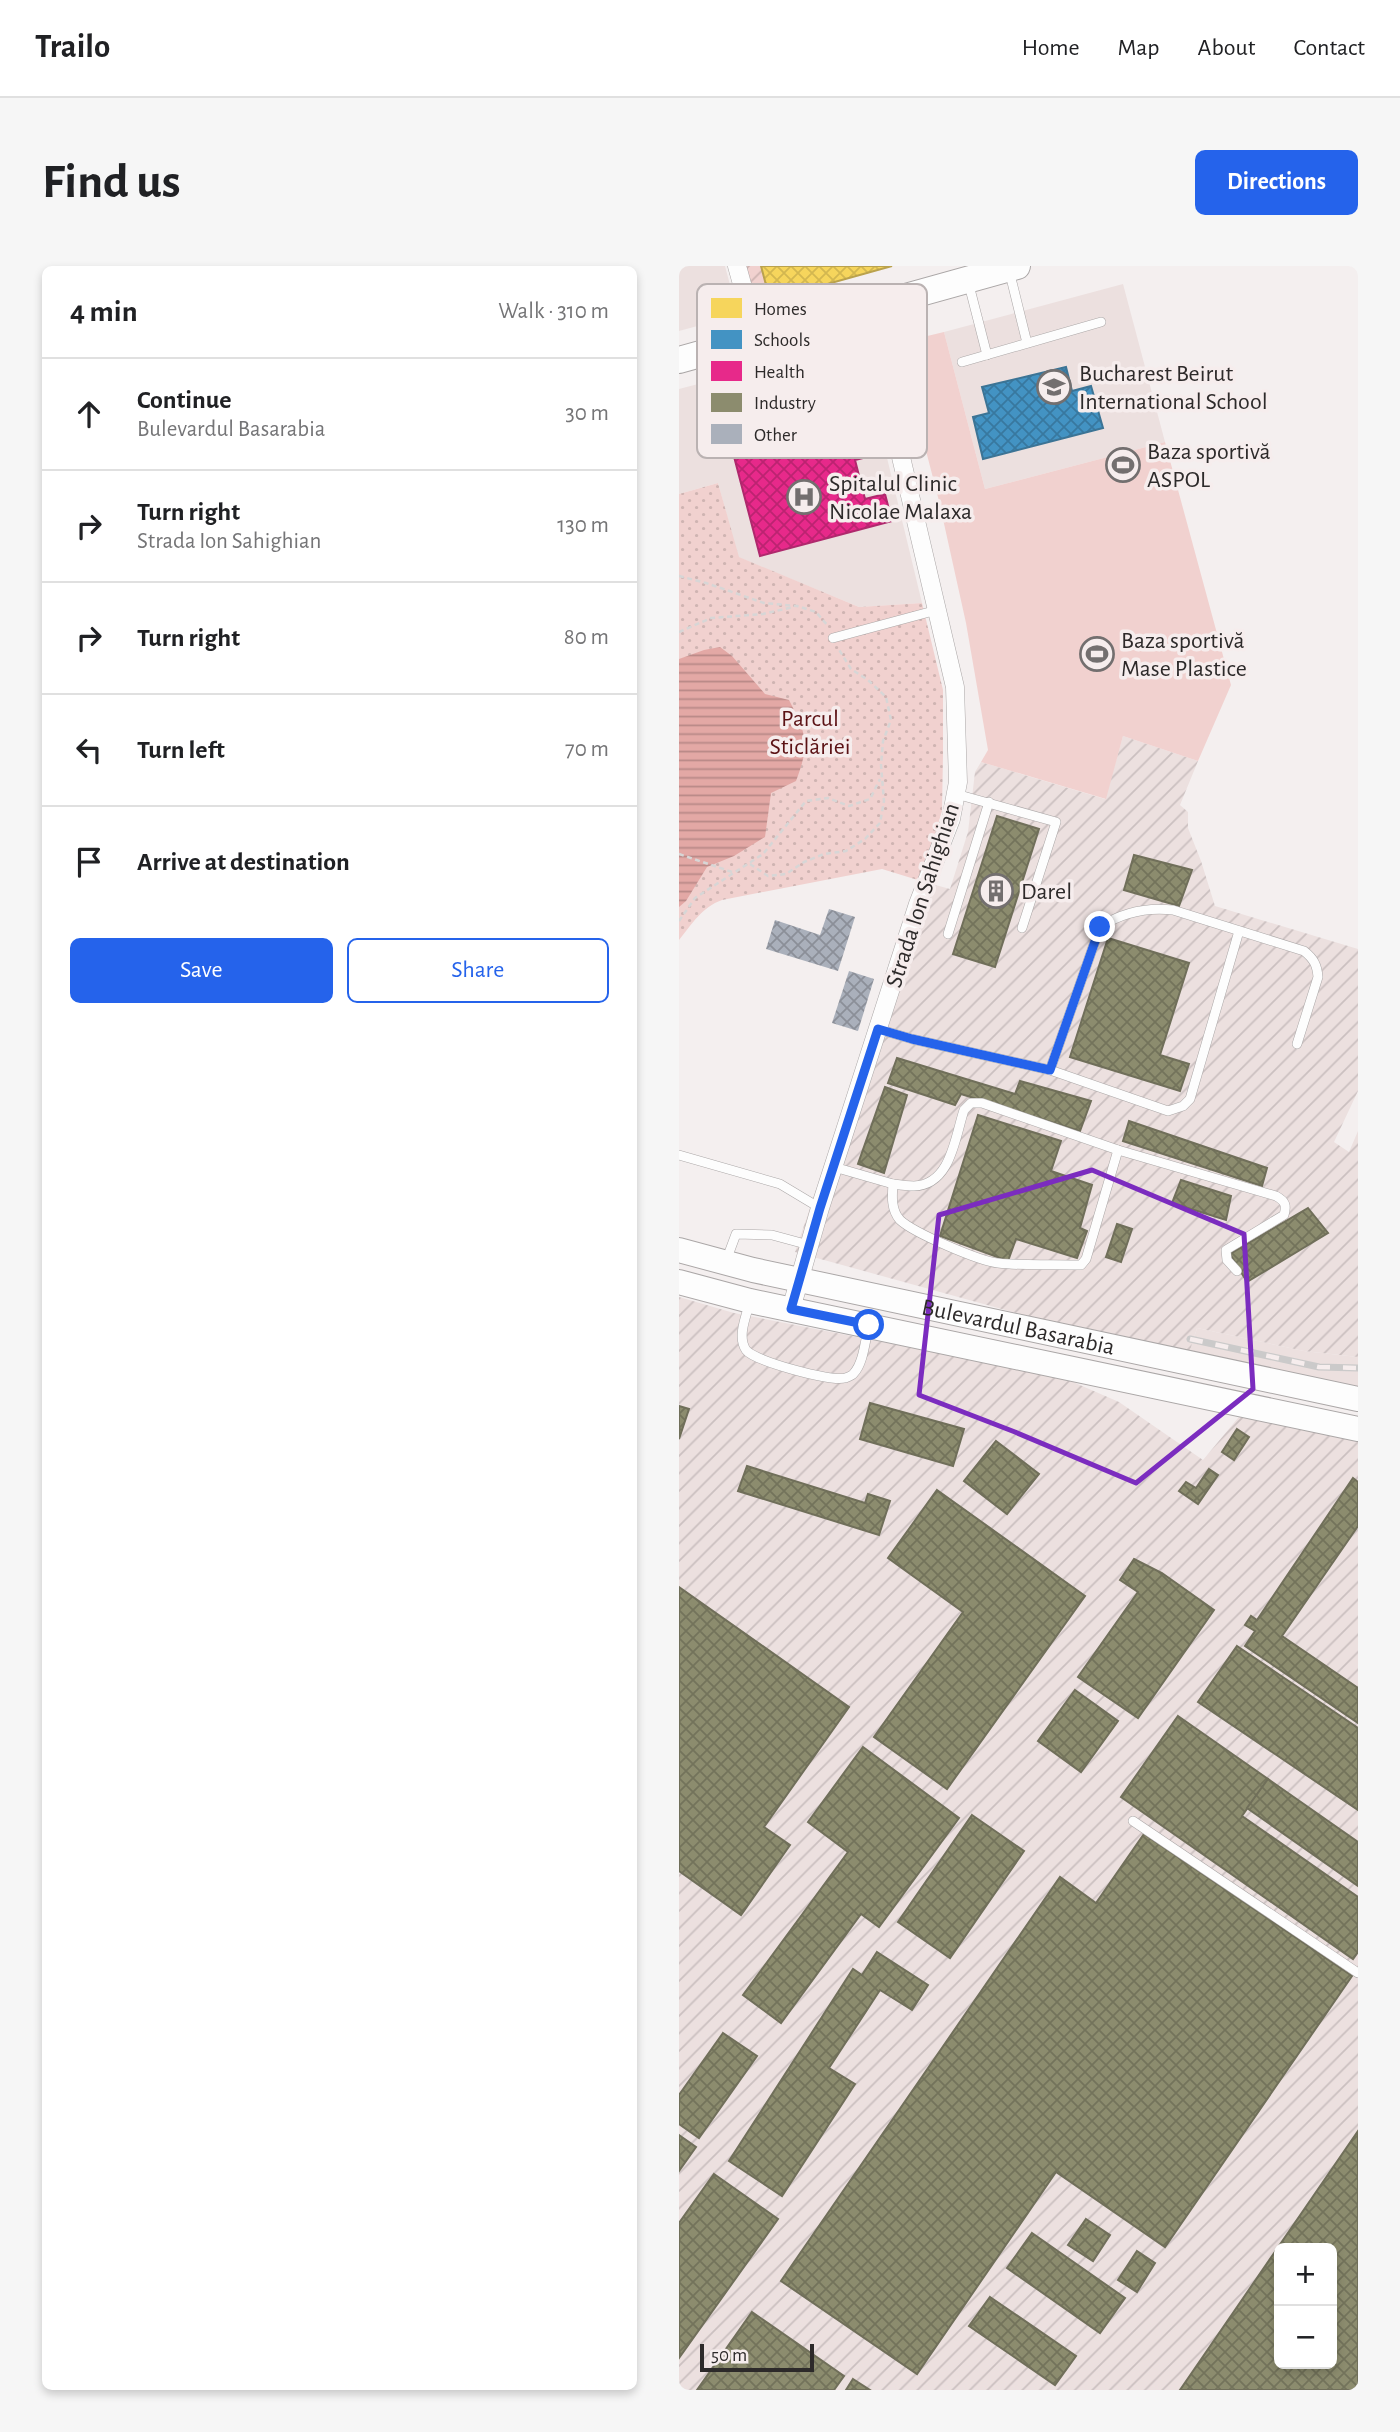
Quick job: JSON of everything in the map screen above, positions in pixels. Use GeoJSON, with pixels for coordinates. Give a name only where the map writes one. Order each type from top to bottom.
{"type":"FeatureCollection","features":[{"type":"Feature","properties":{"kind":"main road"},"geometry":{"type":"LineString","coordinates":[[927,291],[1013,267]]}},
{"type":"Feature","properties":{"kind":"main road"},"geometry":{"type":"LineString","coordinates":[[679,360],[697,355]]}},
{"type":"Feature","properties":{"kind":"main road","name":"Bulevardul Basarabia"},"geometry":{"type":"LineString","coordinates":[[679,1250],[799,1280],[1358,1399]]}},
{"type":"Feature","properties":{"kind":"main road","name":"Bulevardul Basarabia"},"geometry":{"type":"LineString","coordinates":[[679,1282],[750,1301],[1358,1429]]}},
{"type":"Feature","properties":{"kind":"street"},"geometry":{"type":"LineString","coordinates":[[737,266],[742,284]]}},
{"type":"Feature","properties":{"kind":"street","name":"Strada Ion Sahighian"},"geometry":{"type":"LineString","coordinates":[[791,1309],[820,1208],[918,904],[951,819],[956,794],[958,736],[955,687],[901,458]]}},
{"type":"Feature","properties":{"kind":"lane"},"geometry":{"type":"LineString","coordinates":[[1013,267],[1027,343]]}},
{"type":"Feature","properties":{"kind":"lane"},"geometry":{"type":"LineString","coordinates":[[968,280],[987,355]]}},
{"type":"Feature","properties":{"kind":"lane"},"geometry":{"type":"LineString","coordinates":[[962,362],[1101,322]]}},
{"type":"Feature","properties":{"kind":"lane"},"geometry":{"type":"LineString","coordinates":[[834,638],[937,610]]}},
{"type":"Feature","properties":{"kind":"lane"},"geometry":{"type":"LineString","coordinates":[[956,794],[1056,822],[1022,928]]}},
{"type":"Feature","properties":{"kind":"lane"},"geometry":{"type":"LineString","coordinates":[[948,934],[989,802]]}},
{"type":"Feature","properties":{"kind":"lane"},"geometry":{"type":"LineString","coordinates":[[1050,1070],[1100,927],[1126,913],[1155,908],[1173,910],[1304,951],[1313,958],[1318,977],[1297,1044]]}},
{"type":"Feature","properties":{"kind":"lane"},"geometry":{"type":"LineString","coordinates":[[878,1029],[1050,1070],[1168,1111],[1184,1106],[1190,1100],[1240,931]]}},
{"type":"Feature","properties":{"kind":"lane"},"geometry":{"type":"LineString","coordinates":[[834,1167],[893,1184],[916,1186],[930,1182],[946,1170],[964,1110],[971,1103],[982,1103],[1118,1150],[1283,1200],[1286,1206],[1284,1215],[1226,1250],[1227,1260],[1237,1271]]}},
{"type":"Feature","properties":{"kind":"lane"},"geometry":{"type":"LineString","coordinates":[[893,1184],[892,1204],[895,1212],[900,1219],[925,1237],[995,1263],[1081,1265],[1086,1259],[1118,1150]]}},
{"type":"Feature","properties":{"kind":"lane"},"geometry":{"type":"LineString","coordinates":[[679,1155],[780,1184],[820,1208]]}},
{"type":"Feature","properties":{"kind":"lane"},"geometry":{"type":"LineString","coordinates":[[726,1263],[736,1234],[772,1235],[809,1245]]}},
{"type":"Feature","properties":{"kind":"lane"},"geometry":{"type":"LineString","coordinates":[[750,1301],[741,1339],[747,1351],[761,1359],[828,1377],[844,1378],[854,1373],[861,1359],[869,1325]]}},
{"type":"Feature","properties":{"kind":"lane"},"geometry":{"type":"LineString","coordinates":[[1133,1821],[1358,1973]]}},
{"type":"Feature","properties":{"kind":"path"},"geometry":{"type":"LineString","coordinates":[[679,576],[764,603],[816,611],[829,627],[851,669],[868,680],[886,698],[891,720],[883,741],[881,777],[884,801],[880,823],[865,839],[846,851],[804,862],[786,874],[768,876],[750,864]]}},
{"type":"Feature","properties":{"kind":"path"},"geometry":{"type":"LineString","coordinates":[[679,632],[711,618],[763,614],[797,606]]}},
{"type":"Feature","properties":{"kind":"path"},"geometry":{"type":"LineString","coordinates":[[679,920],[695,898],[763,854],[806,801],[828,798],[849,806],[870,799],[881,777]]}},
{"type":"Feature","properties":{"kind":"path"},"geometry":{"type":"LineString","coordinates":[[679,854],[732,872]]}},
{"type":"Feature","properties":{"kind":"highlighted area"},"geometry":{"type":"Polygon","coordinates":[[[1092,1170],[1244,1234],[1253,1389],[1136,1483],[919,1395],[939,1215],[1092,1170]]]}},
{"type":"Feature","properties":{"kind":"shaded area"},"geometry":{"type":"Polygon","coordinates":[[[679,266],[725,266],[730,284],[697,284],[697,326],[679,331],[679,266]]]}},
{"type":"Feature","properties":{"kind":"shaded area","name":"Bucharest Beirut International School"},"geometry":{"type":"Polygon","coordinates":[[[1123,284],[1165,442],[985,489],[944,332],[1123,284]]]}},
{"type":"Feature","properties":{"kind":"shaded area"},"geometry":{"type":"Polygon","coordinates":[[[697,384],[697,458],[887,458],[922,603],[859,607],[738,557],[718,483],[679,494],[679,389],[697,384]]]}},
{"type":"Feature","properties":{"kind":"shaded area"},"geometry":{"type":"Polygon","coordinates":[[[720,647],[732,656],[765,694],[789,700],[803,731],[805,748],[796,781],[771,793],[765,837],[734,856],[707,867],[686,901],[679,907],[679,659],[720,647]]]}},
{"type":"Feature","properties":{"kind":"shaded area"},"geometry":{"type":"Polygon","coordinates":[[[1123,736],[1198,761],[1180,805],[1188,812],[1188,828],[1215,906],[1358,949],[1358,1091],[1334,1142],[1349,1152],[1358,1131],[1358,1357],[1304,1351],[1197,1328],[1187,1360],[795,1252],[921,881],[950,889],[968,832],[975,772],[981,762],[1105,799],[1123,736]]]}},
{"type":"Feature","properties":{"kind":"shaded area"},"geometry":{"type":"Polygon","coordinates":[[[679,1297],[734,1313],[1031,1371],[1073,1382],[1119,1402],[1203,1460],[1243,1412],[1358,1438],[1358,2390],[679,2390],[679,1297]]]}},
{"type":"Feature","properties":{"kind":"shaded area"},"geometry":{"type":"Polygon","coordinates":[[[1197,1328],[1304,1351],[1358,1357],[1358,1393],[1187,1360],[1197,1328]]]}},
{"type":"Feature","properties":{"kind":"green space"},"geometry":{"type":"Polygon","coordinates":[[[743,266],[761,266],[766,284],[748,284],[743,266]]]}},
{"type":"Feature","properties":{"kind":"green space"},"geometry":{"type":"Polygon","coordinates":[[[944,332],[985,489],[1165,442],[1231,685],[1198,761],[1123,736],[1106,799],[981,762],[988,750],[966,623],[927,455],[927,336],[944,332]]]}},
{"type":"Feature","properties":{"kind":"green space","name":"Parcul Sticlăriei"},"geometry":{"type":"Polygon","coordinates":[[[718,483],[739,557],[859,607],[922,603],[943,690],[942,811],[921,881],[882,869],[722,900],[703,912],[679,940],[679,494],[718,483]]]}},
{"type":"Feature","properties":{"kind":"building: Homes"},"geometry":{"type":"Polygon","coordinates":[[[761,266],[892,266],[827,284],[766,284],[761,266]]]}},
{"type":"Feature","properties":{"kind":"building: Schools"},"geometry":{"type":"Polygon","coordinates":[[[1066,367],[1072,391],[1091,386],[1103,428],[983,459],[973,417],[989,413],[982,387],[1066,367]]]}},
{"type":"Feature","properties":{"kind":"building: Health","name":"Spitalul Clinic Nicolae Malaxa"},"geometry":{"type":"Polygon","coordinates":[[[734,458],[863,458],[855,460],[865,499],[885,494],[892,521],[760,556],[734,458]]]}},
{"type":"Feature","properties":{"kind":"building: Industry","name":"Darel"},"geometry":{"type":"Polygon","coordinates":[[[997,816],[1039,829],[995,967],[953,954],[997,816]]]}},
{"type":"Feature","properties":{"kind":"building: Industry"},"geometry":{"type":"Polygon","coordinates":[[[1134,855],[1192,870],[1179,906],[1124,890],[1134,855]]]}},
{"type":"Feature","properties":{"kind":"building: Industry"},"geometry":{"type":"Polygon","coordinates":[[[1108,938],[1189,963],[1160,1055],[1189,1064],[1180,1091],[1070,1057],[1108,938]]]}},
{"type":"Feature","properties":{"kind":"building: Industry"},"geometry":{"type":"Polygon","coordinates":[[[897,1058],[1015,1094],[1020,1081],[1091,1101],[1080,1131],[961,1094],[955,1105],[888,1083],[897,1058]]]}},
{"type":"Feature","properties":{"kind":"building: Industry"},"geometry":{"type":"Polygon","coordinates":[[[885,1087],[907,1095],[884,1173],[858,1164],[885,1087]]]}},
{"type":"Feature","properties":{"kind":"building: Industry"},"geometry":{"type":"Polygon","coordinates":[[[978,1115],[1061,1141],[1051,1171],[1092,1185],[1080,1228],[1087,1231],[1077,1258],[1016,1239],[1008,1261],[940,1236],[978,1115]]]}},
{"type":"Feature","properties":{"kind":"building: Industry"},"geometry":{"type":"Polygon","coordinates":[[[1129,1121],[1267,1168],[1262,1186],[1123,1141],[1129,1121]]]}},
{"type":"Feature","properties":{"kind":"building: Industry"},"geometry":{"type":"Polygon","coordinates":[[[1181,1180],[1231,1196],[1226,1220],[1172,1203],[1181,1180]]]}},
{"type":"Feature","properties":{"kind":"building: Industry"},"geometry":{"type":"Polygon","coordinates":[[[1308,1208],[1328,1233],[1247,1282],[1230,1254],[1308,1208]]]}},
{"type":"Feature","properties":{"kind":"building: Industry"},"geometry":{"type":"Polygon","coordinates":[[[1117,1224],[1132,1229],[1121,1262],[1106,1257],[1117,1224]]]}},
{"type":"Feature","properties":{"kind":"building: Industry"},"geometry":{"type":"Polygon","coordinates":[[[870,1403],[964,1429],[953,1466],[860,1439],[870,1403]]]}},
{"type":"Feature","properties":{"kind":"building: Industry"},"geometry":{"type":"Polygon","coordinates":[[[679,1406],[689,1409],[679,1439],[679,1406]]]}},
{"type":"Feature","properties":{"kind":"building: Industry"},"geometry":{"type":"Polygon","coordinates":[[[1237,1429],[1249,1437],[1234,1460],[1222,1452],[1237,1429]]]}},
{"type":"Feature","properties":{"kind":"building: Industry"},"geometry":{"type":"Polygon","coordinates":[[[996,1441],[1039,1474],[1007,1514],[964,1481],[996,1441]]]}},
{"type":"Feature","properties":{"kind":"building: Industry"},"geometry":{"type":"Polygon","coordinates":[[[747,1466],[865,1503],[868,1494],[890,1501],[879,1535],[738,1491],[747,1466]]]}},
{"type":"Feature","properties":{"kind":"building: Industry"},"geometry":{"type":"Polygon","coordinates":[[[1209,1469],[1218,1475],[1198,1504],[1179,1491],[1186,1482],[1196,1488],[1209,1469]]]}},
{"type":"Feature","properties":{"kind":"building: Industry"},"geometry":{"type":"Polygon","coordinates":[[[1353,1478],[1358,1482],[1358,1526],[1282,1636],[1358,1688],[1358,1723],[1245,1646],[1255,1631],[1245,1625],[1251,1616],[1257,1620],[1353,1478]]]}},
{"type":"Feature","properties":{"kind":"building: Industry"},"geometry":{"type":"Polygon","coordinates":[[[937,1490],[1085,1596],[947,1789],[874,1737],[963,1612],[888,1558],[937,1490]]]}},
{"type":"Feature","properties":{"kind":"building: Industry"},"geometry":{"type":"Polygon","coordinates":[[[1134,1559],[1162,1573],[1214,1610],[1138,1718],[1078,1677],[1138,1592],[1120,1580],[1134,1559]]]}},
{"type":"Feature","properties":{"kind":"building: Industry"},"geometry":{"type":"Polygon","coordinates":[[[679,1587],[849,1707],[764,1827],[790,1845],[741,1915],[679,1871],[679,1587]]]}},
{"type":"Feature","properties":{"kind":"building: Industry"},"geometry":{"type":"Polygon","coordinates":[[[1237,1646],[1358,1728],[1358,1810],[1198,1702],[1237,1646]]]}},
{"type":"Feature","properties":{"kind":"building: Industry"},"geometry":{"type":"Polygon","coordinates":[[[1075,1690],[1118,1721],[1081,1772],[1038,1741],[1075,1690]]]}},
{"type":"Feature","properties":{"kind":"building: Industry"},"geometry":{"type":"Polygon","coordinates":[[[1178,1716],[1268,1779],[1242,1816],[1358,1897],[1358,1952],[1353,1959],[1121,1797],[1178,1716]]]}},
{"type":"Feature","properties":{"kind":"building: Industry"},"geometry":{"type":"Polygon","coordinates":[[[863,1747],[959,1818],[879,1927],[861,1914],[781,2023],[743,1995],[848,1852],[808,1822],[863,1747]]]}},
{"type":"Feature","properties":{"kind":"building: Industry"},"geometry":{"type":"Polygon","coordinates":[[[1268,1779],[1358,1842],[1358,1886],[1247,1808],[1268,1779]]]}},
{"type":"Feature","properties":{"kind":"building: Industry"},"geometry":{"type":"Polygon","coordinates":[[[972,1815],[1024,1851],[950,1958],[898,1922],[972,1815]]]}},
{"type":"Feature","properties":{"kind":"building: Industry"},"geometry":{"type":"Polygon","coordinates":[[[1144,1834],[1352,1976],[1165,2247],[1056,2172],[917,2374],[781,2281],[1060,1877],[1096,1903],[1144,1834]]]}},
{"type":"Feature","properties":{"kind":"building: Industry"},"geometry":{"type":"Polygon","coordinates":[[[877,1952],[928,1985],[912,2010],[880,1990],[829,2068],[855,2084],[782,2196],[729,2161],[853,1969],[862,1975],[877,1952]]]}},
{"type":"Feature","properties":{"kind":"building: Industry"},"geometry":{"type":"Polygon","coordinates":[[[723,2033],[757,2056],[699,2138],[679,2124],[679,2095],[723,2033]]]}},
{"type":"Feature","properties":{"kind":"building: Industry"},"geometry":{"type":"Polygon","coordinates":[[[1358,2131],[1358,2390],[1180,2390],[1274,2253],[1274,2369],[1337,2369],[1337,2243],[1281,2243],[1358,2131]]]}},
{"type":"Feature","properties":{"kind":"building: Industry"},"geometry":{"type":"Polygon","coordinates":[[[679,2135],[696,2147],[679,2171],[679,2135]]]}},
{"type":"Feature","properties":{"kind":"building: Industry"},"geometry":{"type":"Polygon","coordinates":[[[714,2174],[778,2219],[679,2358],[679,2223],[714,2174]]]}},
{"type":"Feature","properties":{"kind":"building: Industry"},"geometry":{"type":"Polygon","coordinates":[[[1086,2219],[1110,2235],[1093,2261],[1068,2245],[1086,2219]]]}},
{"type":"Feature","properties":{"kind":"building: Industry"},"geometry":{"type":"Polygon","coordinates":[[[1032,2233],[1125,2298],[1100,2333],[1007,2268],[1032,2233]]]}},
{"type":"Feature","properties":{"kind":"building: Industry"},"geometry":{"type":"Polygon","coordinates":[[[1137,2251],[1155,2263],[1137,2292],[1118,2280],[1137,2251]]]}},
{"type":"Feature","properties":{"kind":"building: Industry"},"geometry":{"type":"Polygon","coordinates":[[[990,2297],[1076,2356],[1055,2385],[969,2326],[990,2297]]]}},
{"type":"Feature","properties":{"kind":"building: Industry"},"geometry":{"type":"Polygon","coordinates":[[[752,2312],[844,2376],[834,2390],[697,2390],[752,2312]]]}},
{"type":"Feature","properties":{"kind":"building: Industry"},"geometry":{"type":"Polygon","coordinates":[[[853,2379],[870,2390],[846,2390],[853,2379]]]}},
{"type":"Feature","properties":{"kind":"building: Other"},"geometry":{"type":"Polygon","coordinates":[[[829,909],[855,917],[838,971],[766,949],[775,920],[820,935],[829,909]]]}},
{"type":"Feature","properties":{"kind":"building: Other"},"geometry":{"type":"Polygon","coordinates":[[[849,971],[874,979],[858,1031],[832,1023],[849,971]]]}},
{"type":"Feature","properties":{"kind":"railway"},"geometry":{"type":"LineString","coordinates":[[1190,1339],[1319,1367],[1358,1368]]}},
{"type":"Feature","properties":{"kind":"place","name":"Bucharest Beirut International School"},"geometry":{"type":"Point","coordinates":[1054,387]}},
{"type":"Feature","properties":{"kind":"place","name":"Baza sportivă ASPOL"},"geometry":{"type":"Point","coordinates":[1123,465]}},
{"type":"Feature","properties":{"kind":"place","name":"Spitalul Clinic Nicolae Malaxa"},"geometry":{"type":"Point","coordinates":[804,497]}},
{"type":"Feature","properties":{"kind":"place","name":"Baza sportivă Mase Plastice"},"geometry":{"type":"Point","coordinates":[1097,654]}},
{"type":"Feature","properties":{"kind":"place","name":"Darel"},"geometry":{"type":"Point","coordinates":[996,891]}},
{"type":"Feature","properties":{"kind":"route"},"geometry":{"type":"LineString","coordinates":[[869,1325],[791,1309],[820,1208],[878,1029],[1050,1070],[1100,927]]}}]}
